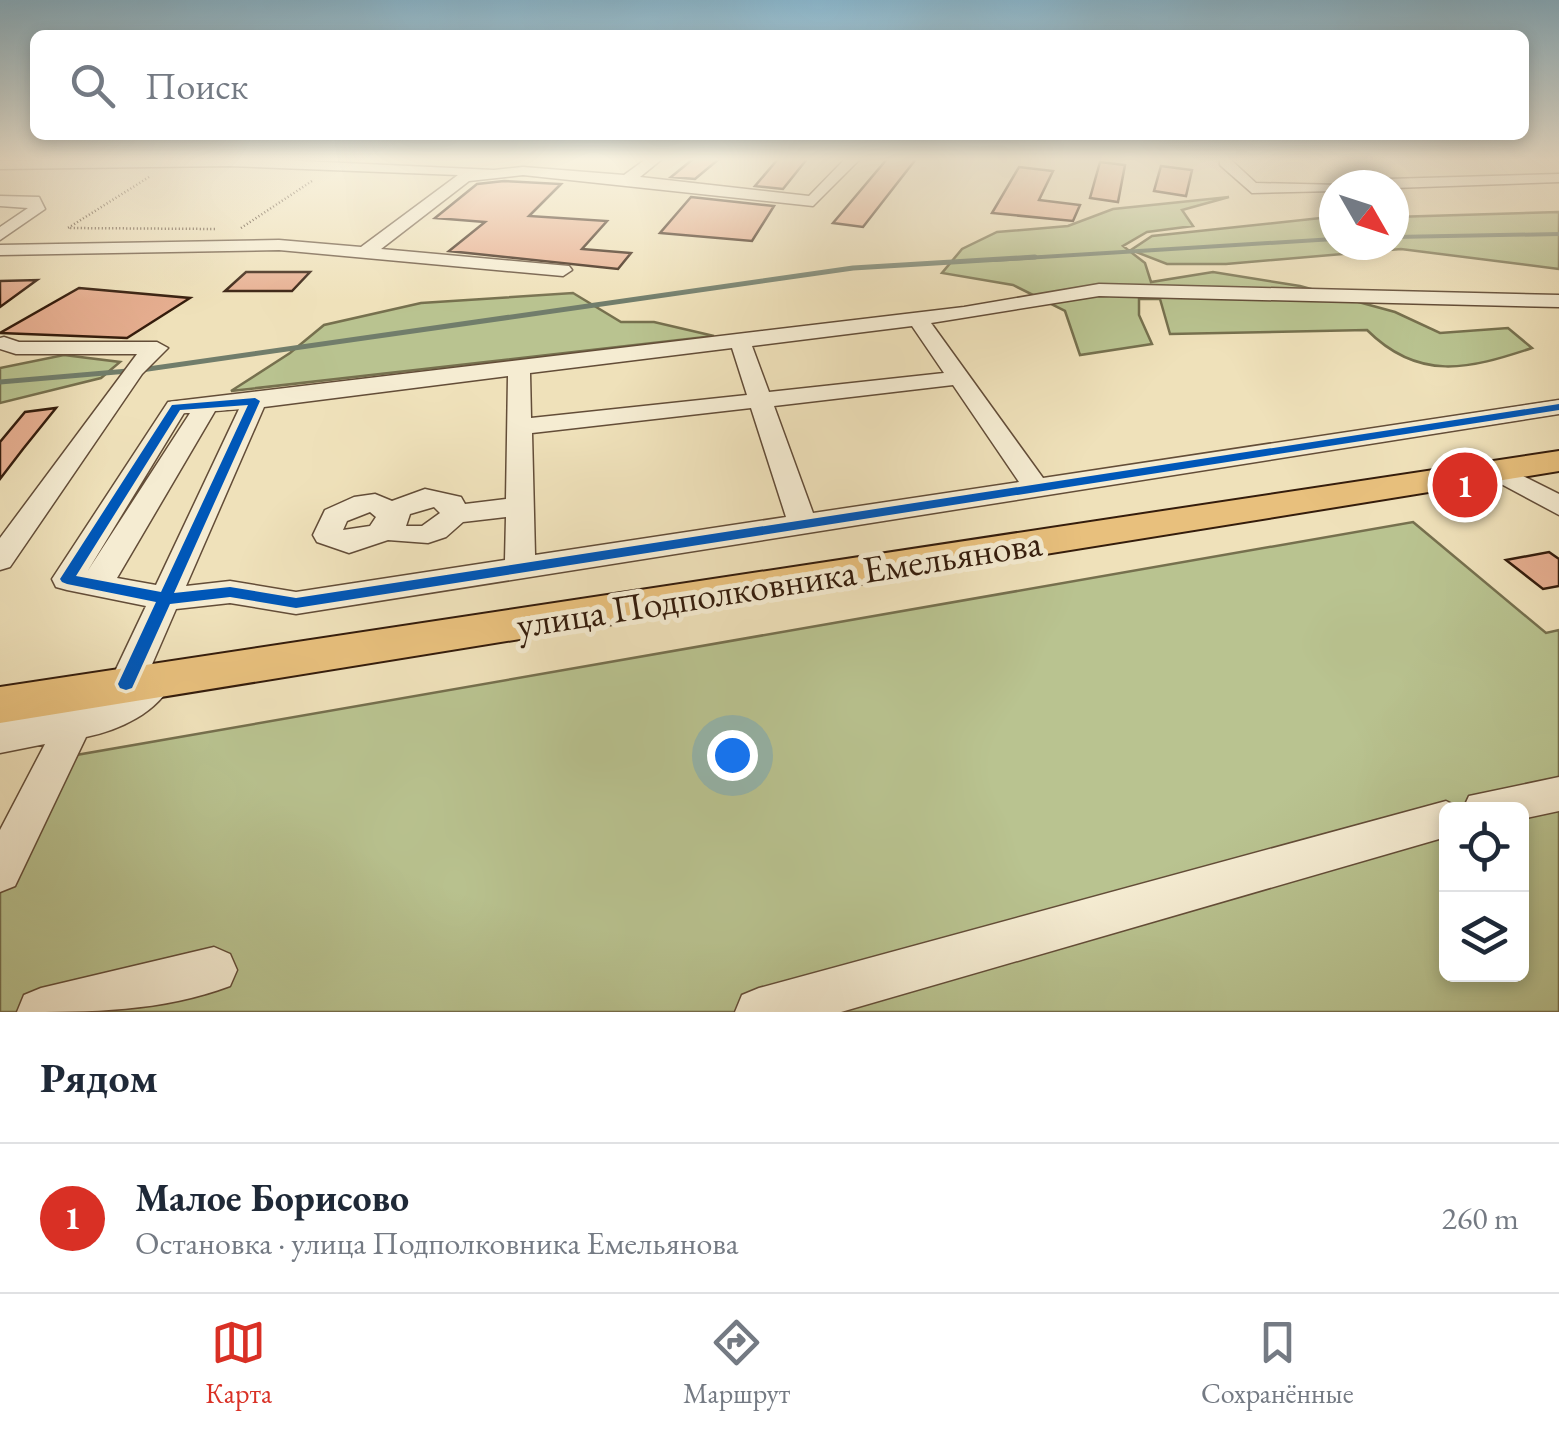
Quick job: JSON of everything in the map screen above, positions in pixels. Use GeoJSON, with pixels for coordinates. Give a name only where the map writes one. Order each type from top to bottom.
{"type":"FeatureCollection","features":[{"type":"Feature","properties":{"kind":"main road","name":"улица Подполковника Емельянова"},"geometry":{"type":"LineString","coordinates":[[0,705],[1559,461]]}},
{"type":"Feature","properties":{"kind":"street"},"geometry":{"type":"LineString","coordinates":[[0,236],[38,210],[36,206]]}},
{"type":"Feature","properties":{"kind":"street"},"geometry":{"type":"LineString","coordinates":[[364,252],[426,206]]}},
{"type":"Feature","properties":{"kind":"street"},"geometry":{"type":"LineString","coordinates":[[0,250],[279,245],[564,270]]}},
{"type":"Feature","properties":{"kind":"street"},"geometry":{"type":"LineString","coordinates":[[1559,301],[1099,290],[740,341],[176,408],[67,579],[168,599],[230,592],[296,603],[1559,407]]}},
{"type":"Feature","properties":{"kind":"street"},"geometry":{"type":"LineString","coordinates":[[917,318],[1035,486]]}},
{"type":"Feature","properties":{"kind":"street"},"geometry":{"type":"LineString","coordinates":[[740,341],[802,523]]}},
{"type":"Feature","properties":{"kind":"street"},"geometry":{"type":"LineString","coordinates":[[0,560],[133,371],[157,348],[16,348],[4,343]]}},
{"type":"Feature","properties":{"kind":"street"},"geometry":{"type":"LineString","coordinates":[[520,367],[520,568]]}},
{"type":"Feature","properties":{"kind":"street"},"geometry":{"type":"LineString","coordinates":[[520,428],[959,378]]}},
{"type":"Feature","properties":{"kind":"street"},"geometry":{"type":"LineString","coordinates":[[0,737],[113,717],[142,681],[168,599],[255,401]]}},
{"type":"Feature","properties":{"kind":"street"},"geometry":{"type":"LineString","coordinates":[[1496,471],[1559,506]]}},
{"type":"Feature","properties":{"kind":"street"},"geometry":{"type":"LineString","coordinates":[[391,520],[406,504],[426,498],[450,503],[454,514],[520,506]]}},
{"type":"Feature","properties":{"kind":"street"},"geometry":{"type":"LineString","coordinates":[[0,872],[74,724]]}},
{"type":"Feature","properties":{"kind":"street"},"geometry":{"type":"LineString","coordinates":[[1521,802],[1559,794]]}},
{"type":"Feature","properties":{"kind":"street"},"geometry":{"type":"LineString","coordinates":[[759,1012],[1439,821]]}},
{"type":"Feature","properties":{"kind":"street"},"geometry":{"type":"LineString","coordinates":[[41,1012],[214,970]]}},
{"type":"Feature","properties":{"kind":"path"},"geometry":{"type":"LineString","coordinates":[[103,206],[68,228],[224,229]]}},
{"type":"Feature","properties":{"kind":"path"},"geometry":{"type":"LineString","coordinates":[[240,229],[274,206]]}},
{"type":"Feature","properties":{"kind":"green space"},"geometry":{"type":"Polygon","coordinates":[[[1196,206],[1182,210],[1193,226],[1147,232],[1123,246],[1145,263],[1151,282],[1213,272],[1300,286],[1395,312],[1440,333],[1508,328],[1532,348],[1487,361],[1445,366],[1406,358],[1367,330],[1170,334],[1160,299],[1139,299],[1139,315],[1152,344],[1080,355],[1065,311],[1013,285],[942,273],[962,249],[997,232],[1068,226],[1113,209],[1196,206]]]}},
{"type":"Feature","properties":{"kind":"green space"},"geometry":{"type":"Polygon","coordinates":[[[1559,212],[1559,269],[1409,250],[1409,217],[1559,212]]]}},
{"type":"Feature","properties":{"kind":"green space"},"geometry":{"type":"Polygon","coordinates":[[[1319,218],[1319,256],[1226,264],[1167,264],[1131,250],[1152,236],[1319,218]]]}},
{"type":"Feature","properties":{"kind":"green space"},"geometry":{"type":"Polygon","coordinates":[[[573,293],[621,322],[654,322],[714,336],[231,391],[290,353],[324,325],[421,303],[573,293]]]}},
{"type":"Feature","properties":{"kind":"green space"},"geometry":{"type":"Polygon","coordinates":[[[64,355],[120,362],[101,378],[0,403],[0,368],[64,355]]]}},
{"type":"Feature","properties":{"kind":"green space"},"geometry":{"type":"Polygon","coordinates":[[[1413,522],[1546,633],[1559,630],[1559,1012],[0,1012],[0,859],[65,757],[1413,522]]]}},
{"type":"Feature","properties":{"kind":"building"},"geometry":{"type":"Polygon","coordinates":[[[450,206],[539,206],[529,216],[607,221],[582,249],[631,253],[618,269],[449,251],[485,222],[435,218],[450,206]]]}},
{"type":"Feature","properties":{"kind":"building"},"geometry":{"type":"Polygon","coordinates":[[[683,206],[774,206],[752,241],[660,233],[683,206]]]}},
{"type":"Feature","properties":{"kind":"building"},"geometry":{"type":"Polygon","coordinates":[[[847,206],[879,206],[863,227],[833,223],[847,206]]]}},
{"type":"Feature","properties":{"kind":"building"},"geometry":{"type":"Polygon","coordinates":[[[996,206],[1079,206],[1073,221],[992,213],[996,206]]]}},
{"type":"Feature","properties":{"kind":"building"},"geometry":{"type":"Polygon","coordinates":[[[246,272],[310,272],[292,291],[225,291],[246,272]]]}},
{"type":"Feature","properties":{"kind":"building"},"geometry":{"type":"Polygon","coordinates":[[[37,280],[0,307],[0,281],[37,280]]]}},
{"type":"Feature","properties":{"kind":"building"},"geometry":{"type":"Polygon","coordinates":[[[79,288],[190,298],[127,338],[0,333],[79,288]]]}},
{"type":"Feature","properties":{"kind":"building"},"geometry":{"type":"Polygon","coordinates":[[[56,408],[0,479],[0,442],[25,412],[56,408]]]}},
{"type":"Feature","properties":{"kind":"building"},"geometry":{"type":"Polygon","coordinates":[[[1549,552],[1559,559],[1559,586],[1543,589],[1506,560],[1549,552]]]}},
{"type":"Feature","properties":{"kind":"waterway"},"geometry":{"type":"LineString","coordinates":[[1409,237],[1559,234]]}},
{"type":"Feature","properties":{"kind":"waterway"},"geometry":{"type":"LineString","coordinates":[[993,260],[1319,240]]}},
{"type":"Feature","properties":{"kind":"waterway"},"geometry":{"type":"LineString","coordinates":[[141,370],[853,268],[1035,257]]}},
{"type":"Feature","properties":{"kind":"waterway"},"geometry":{"type":"LineString","coordinates":[[0,382],[128,371]]}},
{"type":"Feature","properties":{"kind":"cycle path"},"geometry":{"type":"LineString","coordinates":[[126,684],[255,401],[176,407],[67,579],[168,599],[230,592],[296,603],[1559,407]]}},
{"type":"Feature","properties":{"kind":"place","name":"Малое Борисово"},"geometry":{"type":"Point","coordinates":[1465,485]}}]}
